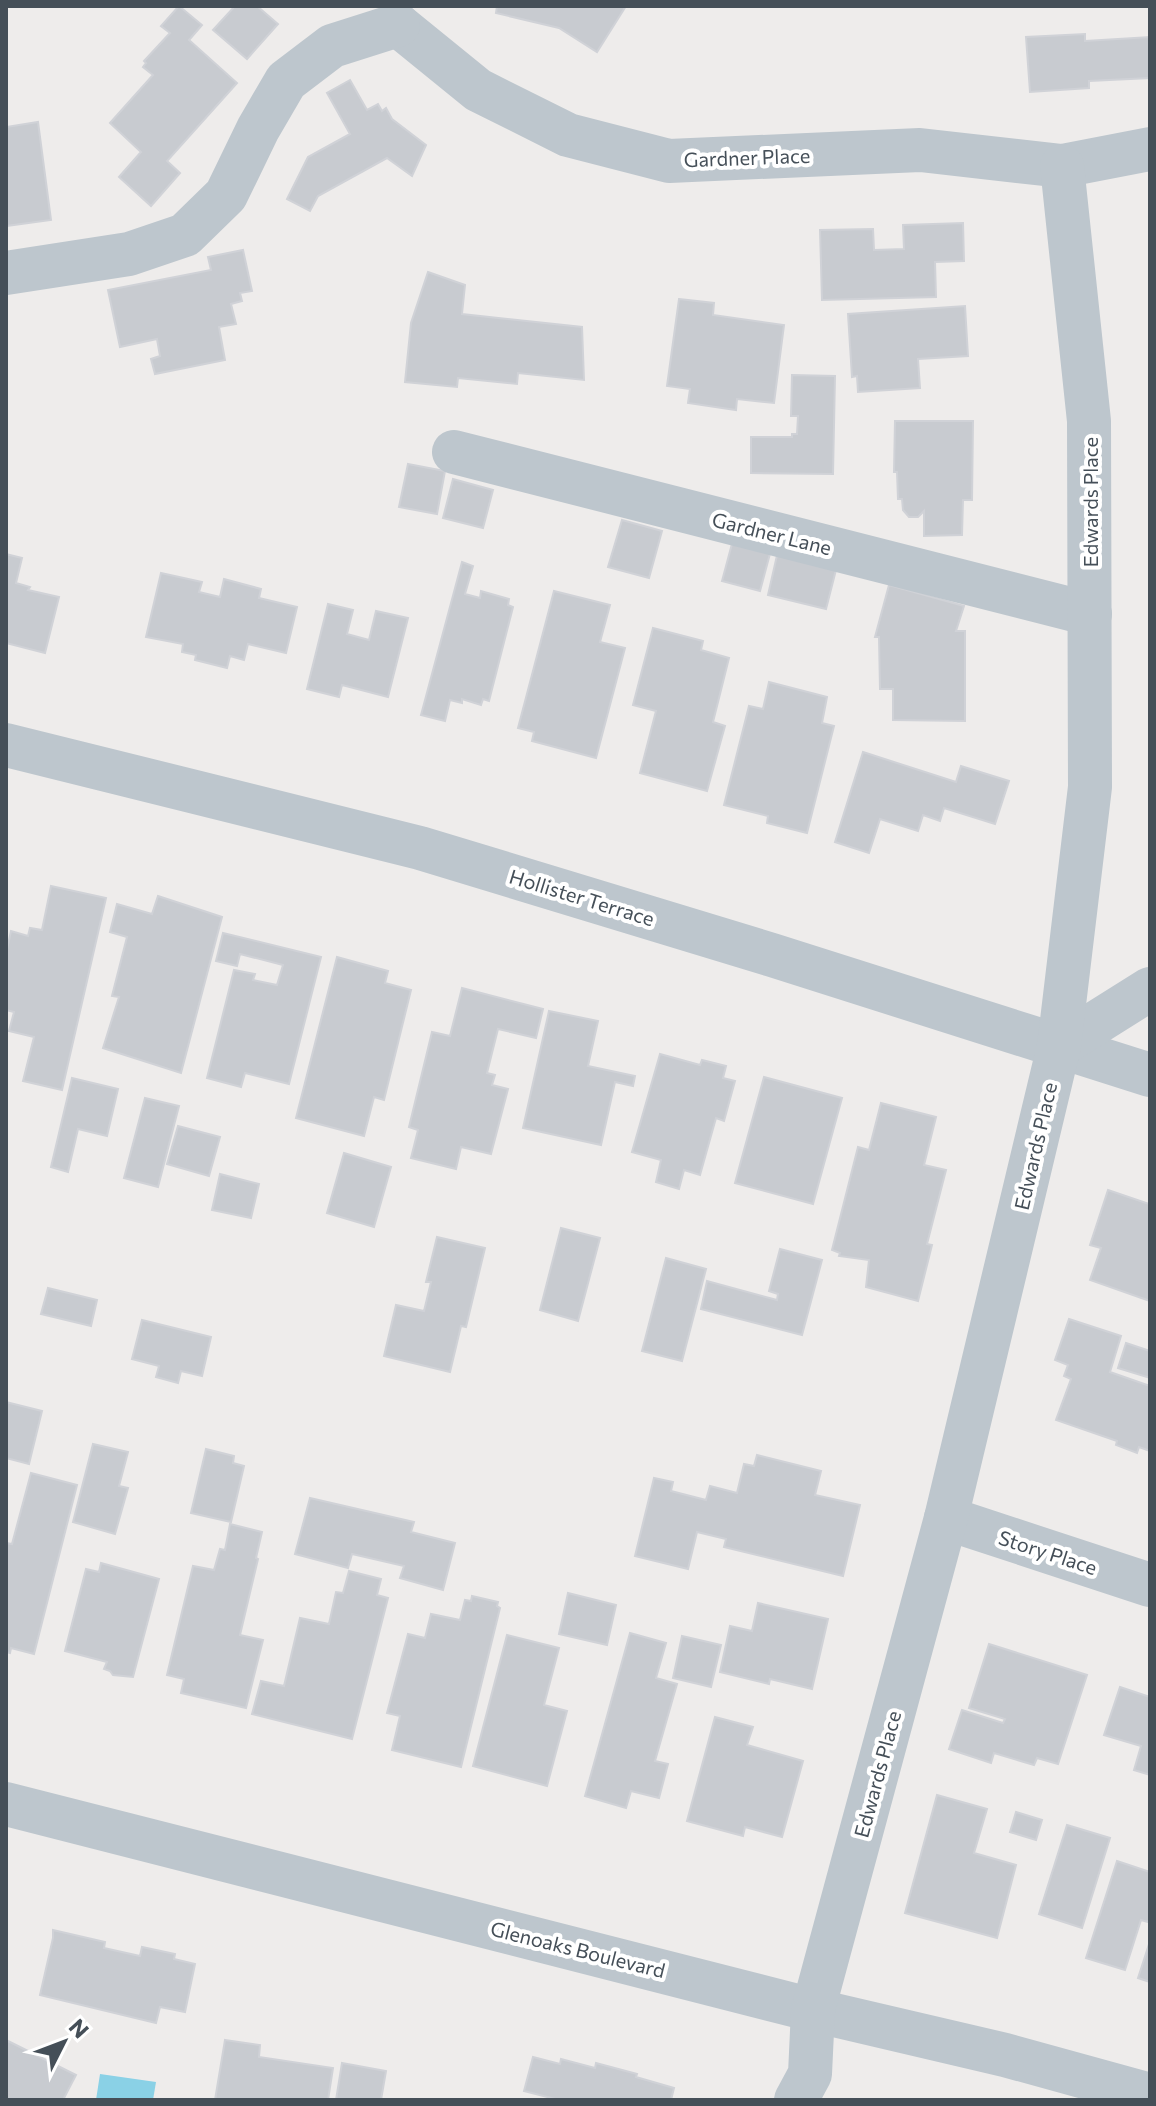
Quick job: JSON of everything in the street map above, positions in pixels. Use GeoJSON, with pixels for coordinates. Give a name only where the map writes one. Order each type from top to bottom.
{"type":"FeatureCollection","features":[{"type":"Feature","properties":{"kind":"street","name":"Gardner Place"},"geometry":{"type":"LineString","coordinates":[[401,15],[478,90],[568,135],[669,161],[920,150],[1062,166],[1150,149]]}},
{"type":"Feature","properties":{"kind":"street"},"geometry":{"type":"LineString","coordinates":[[6,273],[129,254],[185,235],[226,195],[258,129],[286,81],[332,46],[401,15]]}},
{"type":"Feature","properties":{"kind":"street","name":"Edwards Place"},"geometry":{"type":"LineString","coordinates":[[796,2100],[810,2074],[813,2010],[946,1518],[1059,1046],[1090,787],[1089,421],[1062,166]]}},
{"type":"Feature","properties":{"kind":"street","name":"Gardner Lane"},"geometry":{"type":"LineString","coordinates":[[454,452],[1090,614]]}},
{"type":"Feature","properties":{"kind":"street","name":"Hollister Terrace"},"geometry":{"type":"LineString","coordinates":[[6,745],[420,848],[1150,1075]]}},
{"type":"Feature","properties":{"kind":"street"},"geometry":{"type":"LineString","coordinates":[[1059,1046],[1150,989]]}},
{"type":"Feature","properties":{"kind":"street","name":"Story Place"},"geometry":{"type":"LineString","coordinates":[[946,1518],[1150,1585]]}},
{"type":"Feature","properties":{"kind":"street","name":"Glenoaks Boulevard"},"geometry":{"type":"LineString","coordinates":[[6,1804],[813,2010],[1005,2055],[1150,2095]]}},
{"type":"Feature","properties":{"kind":"water"},"geometry":{"type":"Polygon","coordinates":[[[100,2074],[156,2082],[153,2100],[96,2100],[100,2074]]]}},
{"type":"Feature","properties":{"kind":"building"},"geometry":{"type":"Polygon","coordinates":[[[179,6],[202,25],[189,40],[237,83],[167,161],[180,173],[151,206],[119,177],[141,152],[110,123],[153,75],[143,67],[144,61],[170,33],[161,26],[179,6]]]}},
{"type":"Feature","properties":{"kind":"building"},"geometry":{"type":"Polygon","coordinates":[[[235,6],[257,6],[278,24],[247,59],[213,30],[235,6]]]}},
{"type":"Feature","properties":{"kind":"building"},"geometry":{"type":"Polygon","coordinates":[[[497,6],[626,6],[597,52],[559,28],[496,13],[497,6]]]}},
{"type":"Feature","properties":{"kind":"building"},"geometry":{"type":"Polygon","coordinates":[[[1085,34],[1085,41],[1150,37],[1150,78],[1089,81],[1089,88],[1030,92],[1026,37],[1085,34]]]}},
{"type":"Feature","properties":{"kind":"building"},"geometry":{"type":"Polygon","coordinates":[[[350,80],[367,110],[378,104],[382,111],[386,108],[392,119],[426,145],[412,176],[387,158],[318,196],[310,211],[287,199],[308,157],[350,134],[327,93],[350,80]]]}},
{"type":"Feature","properties":{"kind":"building"},"geometry":{"type":"Polygon","coordinates":[[[38,122],[51,220],[6,226],[6,127],[38,122]]]}},
{"type":"Feature","properties":{"kind":"building"},"geometry":{"type":"Polygon","coordinates":[[[963,223],[964,261],[935,262],[936,297],[822,300],[820,230],[873,229],[874,250],[904,249],[903,225],[963,223]]]}},
{"type":"Feature","properties":{"kind":"building"},"geometry":{"type":"Polygon","coordinates":[[[243,250],[252,291],[240,293],[242,301],[231,304],[236,324],[219,327],[225,360],[155,374],[151,359],[160,356],[157,339],[120,347],[108,290],[211,270],[208,257],[243,250]]]}},
{"type":"Feature","properties":{"kind":"building"},"geometry":{"type":"Polygon","coordinates":[[[428,272],[465,285],[462,314],[582,327],[584,380],[518,373],[517,384],[458,378],[457,387],[405,382],[411,323],[428,272]]]}},
{"type":"Feature","properties":{"kind":"building"},"geometry":{"type":"Polygon","coordinates":[[[679,299],[714,303],[713,315],[784,325],[774,403],[737,399],[736,410],[688,403],[690,389],[667,386],[679,299]]]}},
{"type":"Feature","properties":{"kind":"building"},"geometry":{"type":"Polygon","coordinates":[[[965,306],[968,356],[918,359],[920,388],[858,392],[857,376],[852,377],[848,314],[965,306]]]}},
{"type":"Feature","properties":{"kind":"building"},"geometry":{"type":"Polygon","coordinates":[[[792,375],[835,376],[833,474],[751,473],[751,437],[792,437],[792,434],[797,434],[798,416],[791,416],[792,375]]]}},
{"type":"Feature","properties":{"kind":"building"},"geometry":{"type":"Polygon","coordinates":[[[895,421],[973,421],[972,500],[963,500],[962,535],[924,536],[924,511],[918,517],[909,517],[903,510],[902,499],[898,499],[897,472],[894,472],[895,421]]]}},
{"type":"Feature","properties":{"kind":"building"},"geometry":{"type":"Polygon","coordinates":[[[408,464],[445,471],[437,514],[399,507],[408,464]]]}},
{"type":"Feature","properties":{"kind":"building"},"geometry":{"type":"Polygon","coordinates":[[[453,479],[493,490],[483,528],[443,518],[453,479]]]}},
{"type":"Feature","properties":{"kind":"building"},"geometry":{"type":"Polygon","coordinates":[[[622,520],[662,531],[649,578],[608,567],[622,520]]]}},
{"type":"Feature","properties":{"kind":"building"},"geometry":{"type":"Polygon","coordinates":[[[733,540],[771,550],[760,591],[722,581],[733,540]]]}},
{"type":"Feature","properties":{"kind":"building"},"geometry":{"type":"Polygon","coordinates":[[[778,551],[837,566],[826,609],[768,595],[778,551]]]}},
{"type":"Feature","properties":{"kind":"building"},"geometry":{"type":"Polygon","coordinates":[[[6,554],[22,558],[16,583],[30,587],[28,590],[59,597],[45,653],[6,643],[6,554]]]}},
{"type":"Feature","properties":{"kind":"building"},"geometry":{"type":"Polygon","coordinates":[[[462,562],[473,566],[465,594],[480,598],[481,591],[509,599],[508,605],[513,607],[489,701],[483,699],[481,705],[462,699],[462,703],[450,700],[445,721],[421,715],[462,562]]]}},
{"type":"Feature","properties":{"kind":"building"},"geometry":{"type":"Polygon","coordinates":[[[161,573],[202,582],[199,592],[220,597],[224,579],[261,589],[259,598],[297,607],[286,653],[248,644],[244,660],[230,656],[227,668],[195,660],[196,655],[182,652],[183,644],[146,637],[161,573]]]}},
{"type":"Feature","properties":{"kind":"building"},"geometry":{"type":"Polygon","coordinates":[[[889,585],[964,606],[956,631],[965,631],[965,721],[893,720],[893,689],[880,689],[879,637],[875,637],[889,585]]]}},
{"type":"Feature","properties":{"kind":"building"},"geometry":{"type":"Polygon","coordinates":[[[554,591],[610,605],[600,642],[625,648],[596,758],[532,741],[534,732],[518,728],[554,591]]]}},
{"type":"Feature","properties":{"kind":"building"},"geometry":{"type":"Polygon","coordinates":[[[328,604],[353,610],[347,634],[369,640],[376,611],[408,618],[388,697],[342,685],[339,697],[307,689],[328,604]]]}},
{"type":"Feature","properties":{"kind":"building"},"geometry":{"type":"Polygon","coordinates":[[[653,628],[703,641],[701,650],[729,658],[713,722],[725,726],[707,791],[640,773],[656,711],[633,705],[653,628]]]}},
{"type":"Feature","properties":{"kind":"building"},"geometry":{"type":"Polygon","coordinates":[[[769,682],[827,697],[822,723],[834,726],[807,833],[767,823],[768,816],[724,805],[749,706],[763,709],[769,682]]]}},
{"type":"Feature","properties":{"kind":"building"},"geometry":{"type":"Polygon","coordinates":[[[863,752],[956,782],[961,766],[1009,781],[995,824],[944,808],[940,821],[923,815],[918,831],[880,819],[869,853],[835,842],[863,752]]]}},
{"type":"Feature","properties":{"kind":"building"},"geometry":{"type":"Polygon","coordinates":[[[51,886],[106,898],[62,1090],[23,1081],[34,1037],[9,1031],[14,1012],[6,1010],[6,954],[11,931],[28,936],[30,928],[42,930],[51,886]]]}},
{"type":"Feature","properties":{"kind":"building"},"geometry":{"type":"Polygon","coordinates":[[[158,896],[222,917],[181,1073],[103,1048],[119,997],[112,996],[127,937],[110,932],[117,904],[152,914],[158,896]]]}},
{"type":"Feature","properties":{"kind":"building"},"geometry":{"type":"Polygon","coordinates":[[[223,933],[321,957],[289,1084],[245,1073],[241,1087],[207,1078],[234,970],[255,974],[253,980],[277,985],[283,965],[240,954],[237,966],[216,961],[223,933]]]}},
{"type":"Feature","properties":{"kind":"building"},"geometry":{"type":"Polygon","coordinates":[[[337,957],[388,971],[385,983],[411,990],[384,1100],[374,1097],[364,1136],[296,1118],[337,957]]]}},
{"type":"Feature","properties":{"kind":"building"},"geometry":{"type":"Polygon","coordinates":[[[462,988],[543,1009],[536,1038],[498,1029],[487,1073],[495,1075],[492,1085],[508,1089],[491,1154],[461,1147],[456,1169],[411,1158],[418,1130],[409,1127],[432,1032],[450,1036],[462,988]]]}},
{"type":"Feature","properties":{"kind":"building"},"geometry":{"type":"Polygon","coordinates":[[[549,1011],[598,1021],[588,1066],[635,1076],[633,1086],[615,1082],[601,1145],[523,1128],[549,1011]]]}},
{"type":"Feature","properties":{"kind":"building"},"geometry":{"type":"Polygon","coordinates":[[[660,1054],[700,1065],[702,1060],[726,1066],[723,1078],[735,1081],[724,1121],[716,1118],[700,1175],[684,1170],[679,1189],[656,1182],[661,1160],[632,1152],[660,1054]]]}},
{"type":"Feature","properties":{"kind":"building"},"geometry":{"type":"Polygon","coordinates":[[[764,1077],[842,1098],[813,1204],[735,1183],[764,1077]]]}},
{"type":"Feature","properties":{"kind":"building"},"geometry":{"type":"Polygon","coordinates":[[[72,1078],[118,1089],[107,1136],[78,1129],[68,1172],[51,1167],[72,1078]]]}},
{"type":"Feature","properties":{"kind":"building"},"geometry":{"type":"Polygon","coordinates":[[[145,1098],[179,1106],[158,1187],[124,1178],[145,1098]]]}},
{"type":"Feature","properties":{"kind":"building"},"geometry":{"type":"Polygon","coordinates":[[[881,1103],[936,1117],[924,1165],[946,1170],[927,1244],[932,1245],[918,1301],[866,1287],[869,1260],[839,1256],[840,1253],[832,1250],[858,1147],[869,1150],[881,1103]]]}},
{"type":"Feature","properties":{"kind":"building"},"geometry":{"type":"Polygon","coordinates":[[[178,1126],[220,1137],[209,1176],[167,1164],[178,1126]]]}},
{"type":"Feature","properties":{"kind":"building"},"geometry":{"type":"Polygon","coordinates":[[[344,1153],[391,1167],[374,1227],[327,1213],[344,1153]]]}},
{"type":"Feature","properties":{"kind":"building"},"geometry":{"type":"Polygon","coordinates":[[[220,1174],[259,1184],[251,1218],[212,1210],[220,1174]]]}},
{"type":"Feature","properties":{"kind":"building"},"geometry":{"type":"Polygon","coordinates":[[[1108,1190],[1149,1204],[1150,1200],[1150,1301],[1090,1280],[1101,1248],[1090,1245],[1108,1190]]]}},
{"type":"Feature","properties":{"kind":"building"},"geometry":{"type":"Polygon","coordinates":[[[561,1228],[600,1238],[578,1321],[540,1310],[561,1228]]]}},
{"type":"Feature","properties":{"kind":"building"},"geometry":{"type":"Polygon","coordinates":[[[437,1237],[485,1248],[466,1327],[461,1326],[450,1372],[384,1356],[396,1305],[424,1311],[431,1282],[426,1282],[437,1237]]]}},
{"type":"Feature","properties":{"kind":"building"},"geometry":{"type":"Polygon","coordinates":[[[780,1249],[822,1260],[802,1335],[701,1309],[707,1281],[777,1300],[778,1294],[769,1291],[780,1249]]]}},
{"type":"Feature","properties":{"kind":"building"},"geometry":{"type":"Polygon","coordinates":[[[666,1258],[706,1269],[682,1361],[642,1351],[666,1258]]]}},
{"type":"Feature","properties":{"kind":"building"},"geometry":{"type":"Polygon","coordinates":[[[48,1288],[97,1300],[91,1326],[41,1314],[48,1288]]]}},
{"type":"Feature","properties":{"kind":"building"},"geometry":{"type":"Polygon","coordinates":[[[1069,1319],[1121,1336],[1110,1372],[1150,1386],[1150,1451],[1139,1447],[1137,1453],[1116,1445],[1117,1441],[1056,1420],[1071,1379],[1064,1376],[1068,1365],[1055,1360],[1069,1319]]]}},
{"type":"Feature","properties":{"kind":"building"},"geometry":{"type":"Polygon","coordinates":[[[142,1320],[211,1337],[202,1376],[181,1371],[178,1383],[156,1377],[159,1366],[132,1359],[142,1320]]]}},
{"type":"Feature","properties":{"kind":"building"},"geometry":{"type":"Polygon","coordinates":[[[1126,1343],[1150,1351],[1150,1378],[1118,1368],[1126,1343]]]}},
{"type":"Feature","properties":{"kind":"building"},"geometry":{"type":"Polygon","coordinates":[[[6,1402],[42,1411],[29,1464],[6,1458],[6,1402]]]}},
{"type":"Feature","properties":{"kind":"building"},"geometry":{"type":"Polygon","coordinates":[[[93,1444],[128,1452],[119,1486],[128,1488],[115,1534],[73,1522],[93,1444]]]}},
{"type":"Feature","properties":{"kind":"building"},"geometry":{"type":"Polygon","coordinates":[[[206,1449],[234,1456],[233,1463],[244,1466],[231,1522],[191,1513],[206,1449]]]}},
{"type":"Feature","properties":{"kind":"building"},"geometry":{"type":"Polygon","coordinates":[[[757,1455],[821,1471],[815,1495],[860,1505],[843,1576],[724,1547],[726,1539],[697,1532],[688,1569],[635,1556],[654,1478],[673,1482],[671,1491],[706,1500],[710,1486],[737,1493],[744,1464],[754,1466],[757,1455]]]}},
{"type":"Feature","properties":{"kind":"building"},"geometry":{"type":"Polygon","coordinates":[[[31,1473],[77,1485],[34,1654],[11,1648],[10,1653],[6,1652],[6,1543],[12,1544],[31,1473]]]}},
{"type":"Feature","properties":{"kind":"building"},"geometry":{"type":"Polygon","coordinates":[[[310,1498],[414,1522],[411,1532],[455,1543],[443,1590],[400,1578],[404,1566],[352,1554],[348,1568],[295,1554],[310,1498]]]}},
{"type":"Feature","properties":{"kind":"building"},"geometry":{"type":"Polygon","coordinates":[[[230,1524],[262,1532],[240,1635],[263,1640],[246,1708],[181,1693],[184,1679],[167,1675],[193,1566],[214,1570],[220,1549],[225,1550],[230,1524]]]}},
{"type":"Feature","properties":{"kind":"building"},"geometry":{"type":"Polygon","coordinates":[[[101,1563],[159,1579],[133,1677],[113,1675],[104,1669],[107,1662],[65,1651],[86,1569],[99,1572],[101,1563]]]}},
{"type":"Feature","properties":{"kind":"building"},"geometry":{"type":"Polygon","coordinates":[[[349,1571],[381,1579],[377,1595],[388,1598],[352,1739],[252,1714],[261,1681],[284,1686],[300,1618],[329,1624],[336,1592],[343,1593],[349,1571]]]}},
{"type":"Feature","properties":{"kind":"building"},"geometry":{"type":"Polygon","coordinates":[[[568,1593],[616,1605],[607,1645],[559,1634],[568,1593]]]}},
{"type":"Feature","properties":{"kind":"building"},"geometry":{"type":"Polygon","coordinates":[[[472,1596],[498,1602],[500,1608],[461,1767],[392,1750],[400,1716],[387,1713],[408,1634],[425,1638],[431,1614],[460,1620],[465,1600],[471,1601],[472,1596]]]}},
{"type":"Feature","properties":{"kind":"building"},"geometry":{"type":"Polygon","coordinates":[[[758,1603],[828,1619],[812,1689],[770,1679],[769,1684],[720,1672],[730,1626],[752,1631],[758,1603]]]}},
{"type":"Feature","properties":{"kind":"building"},"geometry":{"type":"Polygon","coordinates":[[[630,1633],[666,1643],[656,1678],[677,1684],[655,1761],[668,1764],[659,1798],[631,1791],[626,1808],[585,1796],[630,1633]]]}},
{"type":"Feature","properties":{"kind":"building"},"geometry":{"type":"Polygon","coordinates":[[[507,1635],[559,1648],[544,1705],[567,1711],[547,1786],[473,1766],[507,1635]]]}},
{"type":"Feature","properties":{"kind":"building"},"geometry":{"type":"Polygon","coordinates":[[[682,1636],[721,1645],[711,1687],[673,1678],[682,1636]]]}},
{"type":"Feature","properties":{"kind":"building"},"geometry":{"type":"Polygon","coordinates":[[[989,1644],[1087,1675],[1058,1764],[1037,1758],[1034,1765],[994,1753],[991,1763],[949,1749],[962,1710],[1003,1723],[1005,1719],[969,1708],[989,1644]]]}},
{"type":"Feature","properties":{"kind":"building"},"geometry":{"type":"Polygon","coordinates":[[[1120,1687],[1150,1697],[1150,1775],[1134,1770],[1141,1746],[1104,1735],[1120,1687]]]}},
{"type":"Feature","properties":{"kind":"building"},"geometry":{"type":"Polygon","coordinates":[[[715,1717],[753,1727],[747,1745],[803,1761],[782,1837],[745,1827],[743,1836],[687,1821],[715,1717]]]}},
{"type":"Feature","properties":{"kind":"building"},"geometry":{"type":"Polygon","coordinates":[[[937,1795],[987,1809],[974,1853],[1016,1865],[997,1938],[905,1913],[937,1795]]]}},
{"type":"Feature","properties":{"kind":"building"},"geometry":{"type":"Polygon","coordinates":[[[1016,1812],[1042,1820],[1036,1840],[1010,1832],[1016,1812]]]}},
{"type":"Feature","properties":{"kind":"building"},"geometry":{"type":"Polygon","coordinates":[[[1067,1825],[1110,1838],[1082,1928],[1039,1914],[1067,1825]]]}},
{"type":"Feature","properties":{"kind":"building"},"geometry":{"type":"Polygon","coordinates":[[[1117,1861],[1150,1872],[1150,1917],[1148,1922],[1141,1920],[1125,1970],[1086,1958],[1117,1861]]]}},
{"type":"Feature","properties":{"kind":"building"},"geometry":{"type":"Polygon","coordinates":[[[53,1930],[105,1942],[104,1948],[140,1956],[142,1947],[175,1954],[174,1959],[195,1964],[185,2012],[160,2007],[156,2023],[40,1995],[53,1930]]]}},
{"type":"Feature","properties":{"kind":"building"},"geometry":{"type":"Polygon","coordinates":[[[1150,1941],[1150,1982],[1138,1978],[1150,1941]]]}},
{"type":"Feature","properties":{"kind":"building"},"geometry":{"type":"Polygon","coordinates":[[[6,2040],[76,2075],[63,2100],[6,2100],[6,2040]]]}},
{"type":"Feature","properties":{"kind":"building"},"geometry":{"type":"Polygon","coordinates":[[[225,2040],[260,2045],[259,2057],[333,2068],[328,2100],[215,2100],[225,2040]]]}},
{"type":"Feature","properties":{"kind":"building"},"geometry":{"type":"Polygon","coordinates":[[[533,2057],[560,2064],[561,2059],[595,2068],[596,2063],[637,2074],[636,2077],[674,2088],[671,2100],[559,2100],[524,2091],[533,2057]]]}},
{"type":"Feature","properties":{"kind":"building"},"geometry":{"type":"Polygon","coordinates":[[[342,2063],[386,2071],[381,2100],[336,2100],[342,2063]]]}}]}
